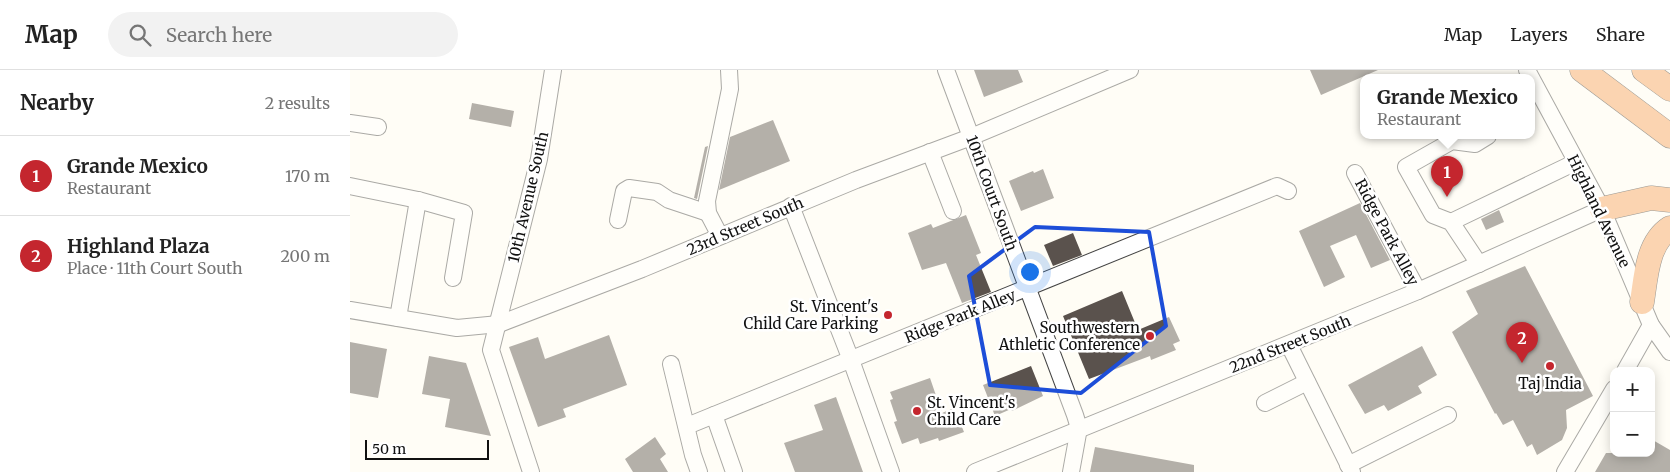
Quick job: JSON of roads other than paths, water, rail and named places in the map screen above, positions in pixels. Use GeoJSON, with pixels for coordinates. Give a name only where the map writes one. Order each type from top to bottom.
{"type":"FeatureCollection","features":[{"type":"Feature","properties":{"kind":"highway"},"geometry":{"type":"LineString","coordinates":[[1582,70],[1670,136]]}},
{"type":"Feature","properties":{"kind":"highway"},"geometry":{"type":"LineString","coordinates":[[1644,70],[1670,89]]}},
{"type":"Feature","properties":{"kind":"highway"},"geometry":{"type":"LineString","coordinates":[[1602,209],[1650,198],[1670,200]]}},
{"type":"Feature","properties":{"kind":"highway"},"geometry":{"type":"LineString","coordinates":[[1642,302],[1651,253],[1660,236],[1670,228]]}},
{"type":"Feature","properties":{"kind":"street","name":"10th Avenue South"},"geometry":{"type":"LineString","coordinates":[[531,472],[491,350],[539,159],[553,70]]}},
{"type":"Feature","properties":{"kind":"street"},"geometry":{"type":"LineString","coordinates":[[720,236],[708,213],[707,201],[730,89],[729,70]]}},
{"type":"Feature","properties":{"kind":"street","name":"10th Court South"},"geometry":{"type":"LineString","coordinates":[[946,70],[1079,428]]}},
{"type":"Feature","properties":{"kind":"street","name":"23rd Street South"},"geometry":{"type":"LineString","coordinates":[[350,310],[457,328],[499,324],[791,206],[971,137],[1130,70]]}},
{"type":"Feature","properties":{"kind":"street","name":"Highland Avenue"},"geometry":{"type":"LineString","coordinates":[[1537,106],[1576,162],[1602,209],[1651,325],[1670,352]]}},
{"type":"Feature","properties":{"kind":"street"},"geometry":{"type":"LineString","coordinates":[[350,123],[378,127]]}},
{"type":"Feature","properties":{"kind":"street"},"geometry":{"type":"LineString","coordinates":[[1479,264],[1451,222],[1433,215],[1406,167],[1452,141],[1474,144],[1483,139]]}},
{"type":"Feature","properties":{"kind":"street"},"geometry":{"type":"LineString","coordinates":[[930,152],[953,211]]}},
{"type":"Feature","properties":{"kind":"street"},"geometry":{"type":"LineString","coordinates":[[1451,222],[1576,162]]}},
{"type":"Feature","properties":{"kind":"street","name":"Ridge Park Alley"},"geometry":{"type":"LineString","coordinates":[[1355,173],[1418,291]]}},
{"type":"Feature","properties":{"kind":"street"},"geometry":{"type":"LineString","coordinates":[[350,186],[418,200],[464,213],[453,278]]}},
{"type":"Feature","properties":{"kind":"street","name":"Ridge Park Alley"},"geometry":{"type":"LineString","coordinates":[[687,426],[1277,186],[1288,191]]}},
{"type":"Feature","properties":{"kind":"street"},"geometry":{"type":"LineString","coordinates":[[618,220],[624,191],[629,188],[657,192],[669,200],[708,213]]}},
{"type":"Feature","properties":{"kind":"street"},"geometry":{"type":"LineString","coordinates":[[398,318],[418,200]]}},
{"type":"Feature","properties":{"kind":"street"},"geometry":{"type":"LineString","coordinates":[[791,206],[851,360],[891,472]]}},
{"type":"Feature","properties":{"kind":"street","name":"22nd Street South"},"geometry":{"type":"LineString","coordinates":[[985,470],[1079,428],[1289,345],[1418,291],[1602,209]]}},
{"type":"Feature","properties":{"kind":"street"},"geometry":{"type":"LineString","coordinates":[[1627,367],[1651,325]]}},
{"type":"Feature","properties":{"kind":"street"},"geometry":{"type":"LineString","coordinates":[[1289,345],[1350,468],[1448,415]]}},
{"type":"Feature","properties":{"kind":"street"},"geometry":{"type":"LineString","coordinates":[[671,364],[699,472]]}},
{"type":"Feature","properties":{"kind":"street"},"geometry":{"type":"LineString","coordinates":[[1266,403],[1307,382]]}},
{"type":"Feature","properties":{"kind":"street"},"geometry":{"type":"LineString","coordinates":[[1565,472],[1610,396]]}},
{"type":"Feature","properties":{"kind":"street"},"geometry":{"type":"LineString","coordinates":[[714,415],[734,472]]}},
{"type":"Feature","properties":{"kind":"street"},"geometry":{"type":"LineString","coordinates":[[1071,472],[1079,428]]}},
{"type":"Feature","properties":{"kind":"place","name":"Grande Mexico"},"geometry":{"type":"Point","coordinates":[1447,197]}},
{"type":"Feature","properties":{"kind":"place","name":"St. Vincent's Child Care Parking"},"geometry":{"type":"Point","coordinates":[888,315]}},
{"type":"Feature","properties":{"kind":"place","name":"Southwestern Athletic Conference"},"geometry":{"type":"Point","coordinates":[1150,336]}},
{"type":"Feature","properties":{"kind":"place","name":"Highland Plaza"},"geometry":{"type":"Point","coordinates":[1522,363]}},
{"type":"Feature","properties":{"kind":"place","name":"Taj India"},"geometry":{"type":"Point","coordinates":[1550,366]}},
{"type":"Feature","properties":{"kind":"place","name":"St. Vincent's Child Care"},"geometry":{"type":"Point","coordinates":[917,411]}}]}
